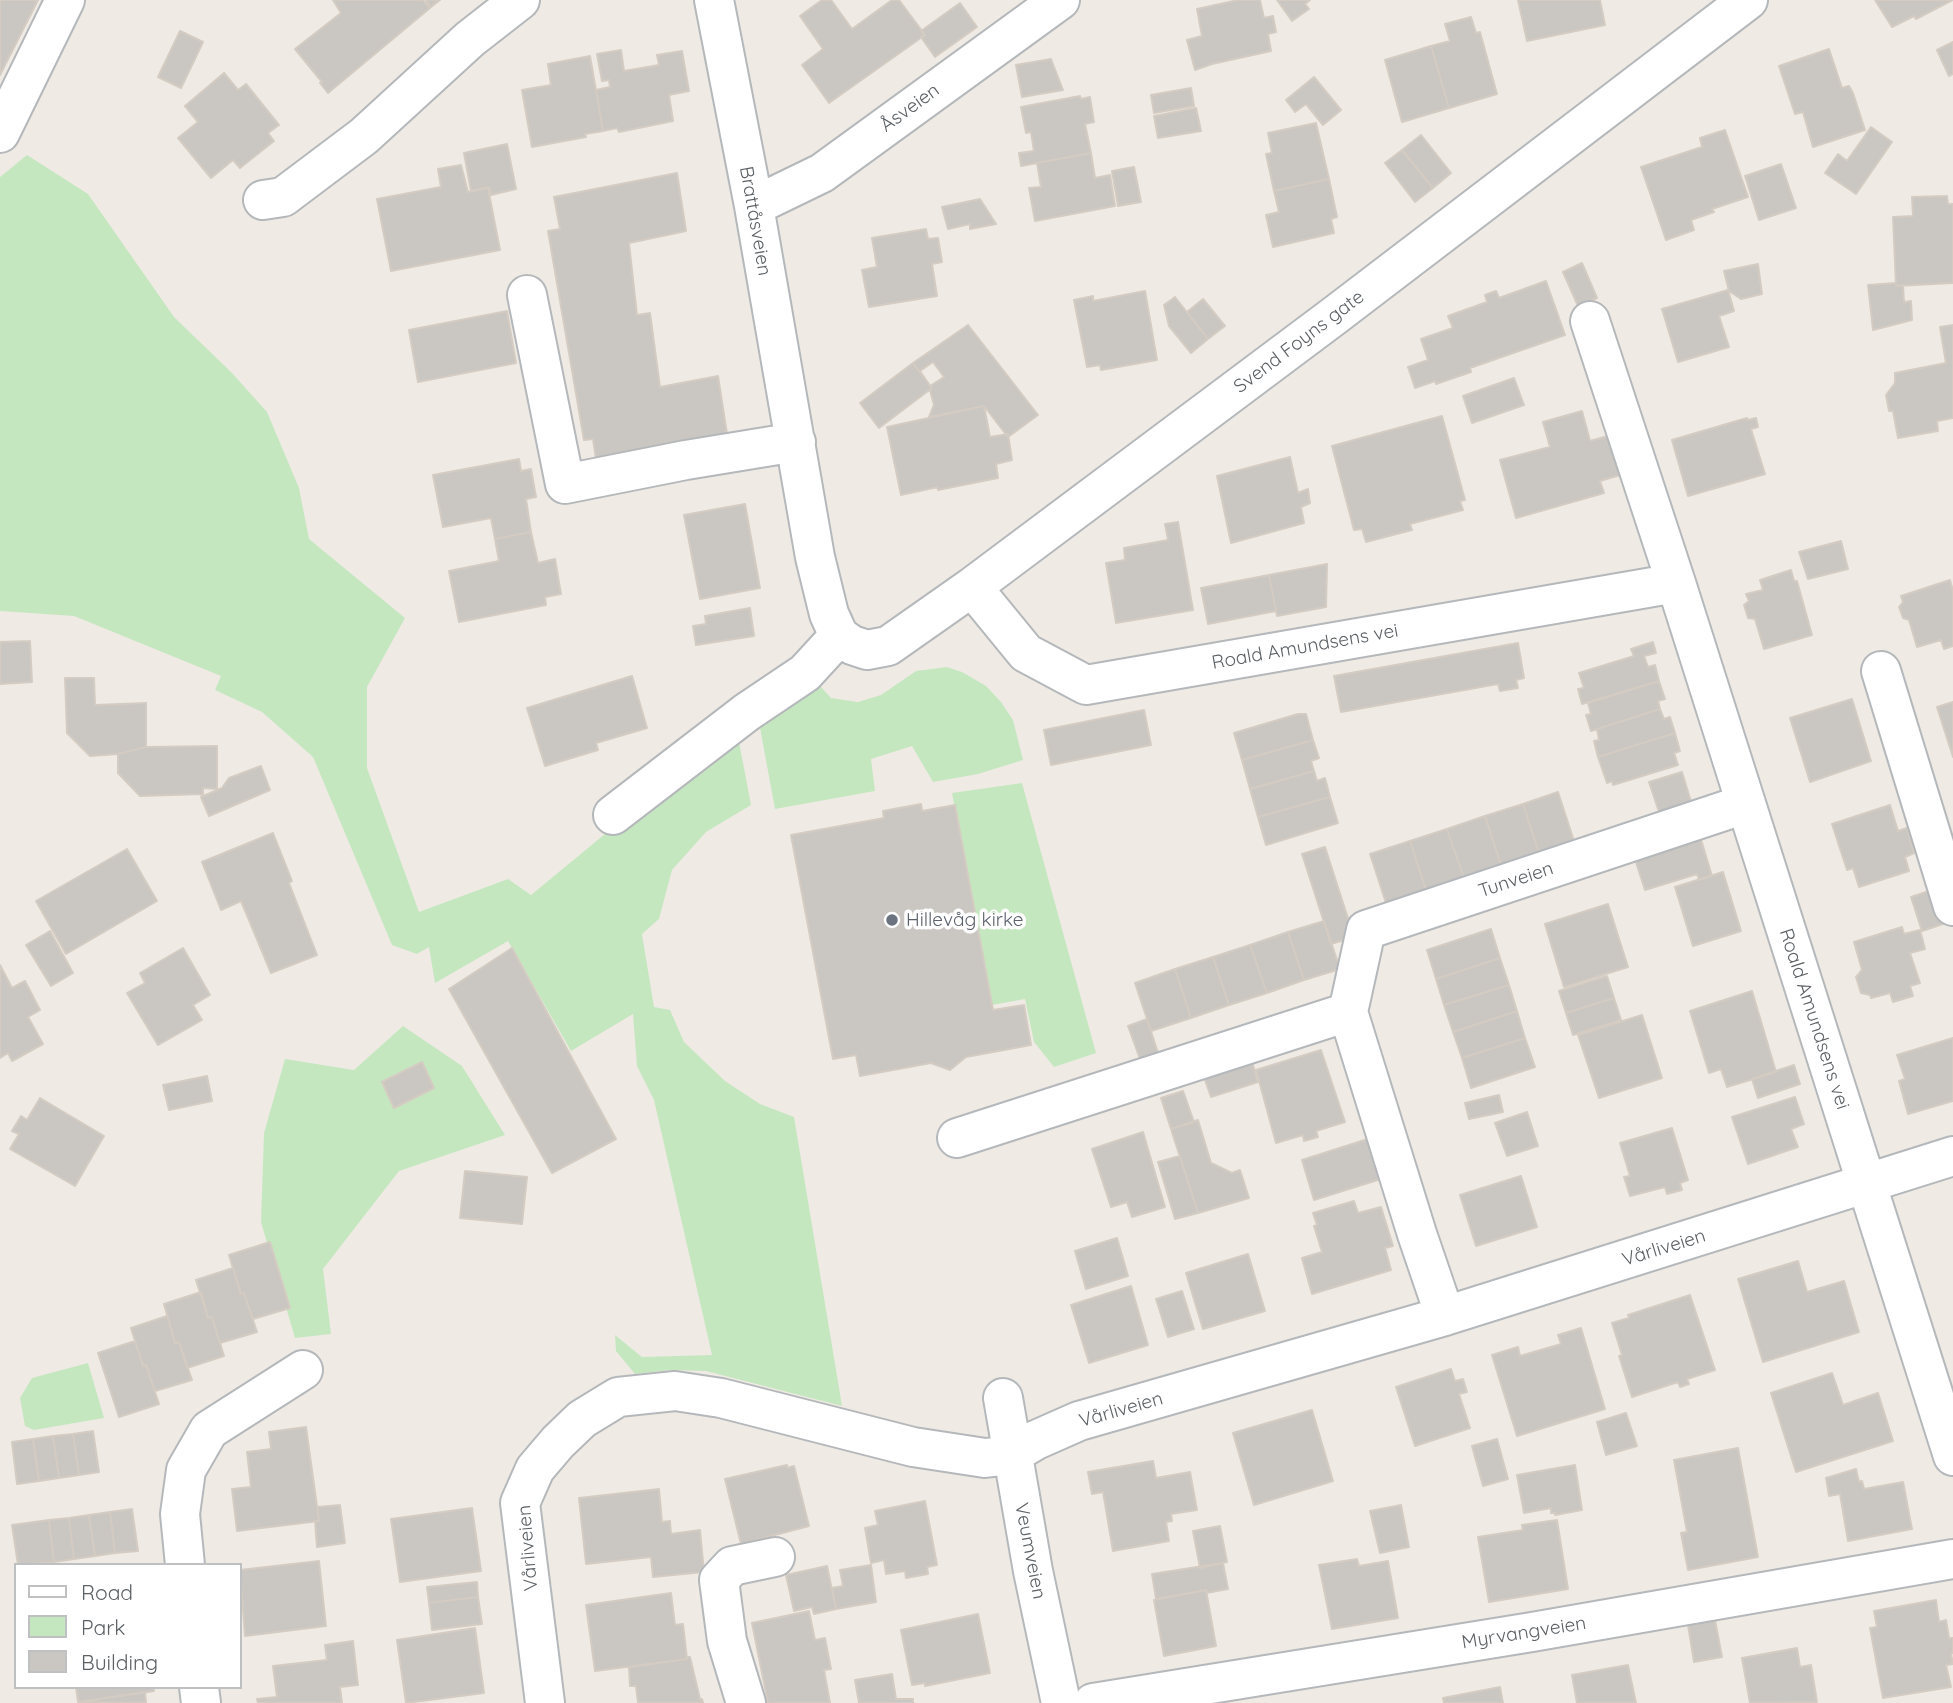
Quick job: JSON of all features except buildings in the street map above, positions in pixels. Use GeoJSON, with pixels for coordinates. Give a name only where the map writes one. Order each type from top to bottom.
{"type":"FeatureCollection","features":[{"type":"Feature","properties":{"kind":"street"},"geometry":{"type":"LineString","coordinates":[[0,133],[65,0]]}},
{"type":"Feature","properties":{"kind":"street"},"geometry":{"type":"LineString","coordinates":[[263,200],[283,197],[364,136],[470,39],[520,0]]}},
{"type":"Feature","properties":{"kind":"street","name":"Brattåsveien"},"geometry":{"type":"LineString","coordinates":[[714,0],[754,206],[815,557],[829,614],[839,636]]}},
{"type":"Feature","properties":{"kind":"street","name":"Åsveien"},"geometry":{"type":"LineString","coordinates":[[754,206],[822,173],[1060,0]]}},
{"type":"Feature","properties":{"kind":"street","name":"Svend Foyns gate"},"geometry":{"type":"LineString","coordinates":[[839,636],[852,645],[867,650],[888,646],[972,587],[1334,316],[1748,0]]}},
{"type":"Feature","properties":{"kind":"street"},"geometry":{"type":"LineString","coordinates":[[527,295],[565,484],[796,442]]}},
{"type":"Feature","properties":{"kind":"street","name":"Roald Amundsens vei"},"geometry":{"type":"LineString","coordinates":[[1590,321],[1676,583],[1953,1456]]}},
{"type":"Feature","properties":{"kind":"street","name":"Roald Amundsens vei"},"geometry":{"type":"LineString","coordinates":[[972,587],[1026,653],[1086,685],[1676,583]]}},
{"type":"Feature","properties":{"kind":"street"},"geometry":{"type":"LineString","coordinates":[[613,815],[747,712],[805,673],[839,636]]}},
{"type":"Feature","properties":{"kind":"street"},"geometry":{"type":"LineString","coordinates":[[1881,671],[1953,906]]}},
{"type":"Feature","properties":{"kind":"street","name":"Tunveien"},"geometry":{"type":"LineString","coordinates":[[1446,1316],[1417,1234],[1348,1012],[1366,930],[1745,804]]}},
{"type":"Feature","properties":{"kind":"street"},"geometry":{"type":"LineString","coordinates":[[957,1138],[1348,1012]]}},
{"type":"Feature","properties":{"kind":"street","name":"Vårliveien"},"geometry":{"type":"LineString","coordinates":[[545,1703],[520,1503],[535,1469],[558,1443],[582,1419],[618,1397],[675,1391],[721,1398],[914,1447],[985,1458],[1012,1455],[1036,1440],[1079,1421],[1446,1316],[1953,1156]]}},
{"type":"Feature","properties":{"kind":"street"},"geometry":{"type":"LineString","coordinates":[[184,1563],[180,1514],[186,1470],[209,1430],[303,1370]]}},
{"type":"Feature","properties":{"kind":"street","name":"Veumveien"},"geometry":{"type":"LineString","coordinates":[[1003,1398],[1032,1571],[1061,1703]]}},
{"type":"Feature","properties":{"kind":"street"},"geometry":{"type":"LineString","coordinates":[[746,1703],[727,1641],[719,1580],[732,1566],[775,1557]]}},
{"type":"Feature","properties":{"kind":"street","name":"Myrvangveien"},"geometry":{"type":"LineString","coordinates":[[1093,1703],[1587,1623],[1953,1559]]}},
{"type":"Feature","properties":{"kind":"green space"},"geometry":{"type":"Polygon","coordinates":[[[27,155],[88,194],[174,317],[231,372],[267,412],[299,488],[309,539],[405,618],[367,687],[367,768],[419,912],[508,879],[531,895],[736,726],[751,805],[706,832],[672,870],[659,919],[642,934],[654,1007],[670,1010],[684,1042],[725,1081],[760,1104],[794,1117],[842,1406],[706,1371],[671,1370],[635,1374],[616,1351],[615,1335],[642,1357],[712,1355],[654,1100],[637,1066],[633,1014],[571,1051],[508,941],[435,983],[429,947],[417,954],[392,945],[313,757],[262,712],[215,690],[221,676],[74,616],[0,611],[0,177],[27,155]]]}},
{"type":"Feature","properties":{"kind":"green space"},"geometry":{"type":"Polygon","coordinates":[[[947,667],[986,686],[1001,702],[1013,720],[1023,760],[978,774],[933,782],[912,746],[871,759],[875,791],[775,809],[758,717],[813,678],[831,698],[858,702],[881,695],[916,671],[947,667]]]}},
{"type":"Feature","properties":{"kind":"green space"},"geometry":{"type":"Polygon","coordinates":[[[1022,783],[1096,1053],[1054,1067],[1034,1042],[1025,999],[992,1005],[952,793],[1022,783]]]}},
{"type":"Feature","properties":{"kind":"green space"},"geometry":{"type":"Polygon","coordinates":[[[403,1026],[462,1066],[505,1135],[399,1171],[323,1269],[331,1334],[295,1338],[261,1222],[264,1133],[285,1059],[354,1070],[403,1026]]]}},
{"type":"Feature","properties":{"kind":"green space"},"geometry":{"type":"Polygon","coordinates":[[[88,1363],[104,1418],[34,1430],[25,1426],[20,1398],[32,1378],[88,1363]]]}},
{"type":"Feature","properties":{"kind":"place","name":"Hillevåg kirke"},"geometry":{"type":"Point","coordinates":[892,920]}}]}
